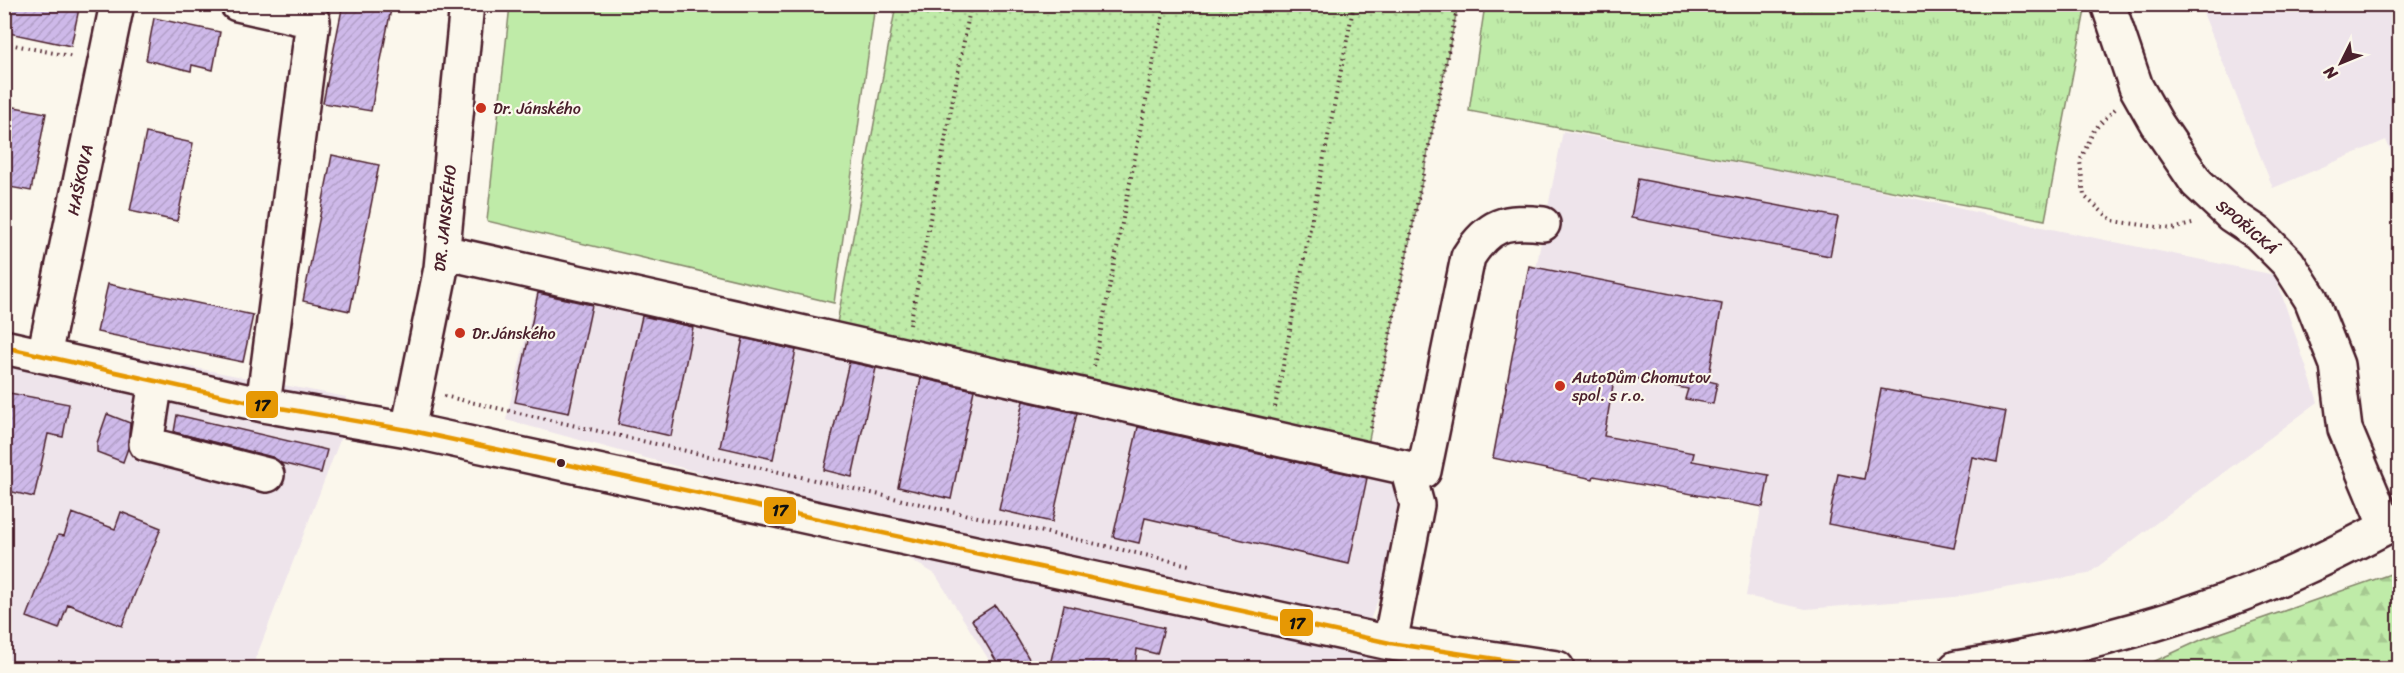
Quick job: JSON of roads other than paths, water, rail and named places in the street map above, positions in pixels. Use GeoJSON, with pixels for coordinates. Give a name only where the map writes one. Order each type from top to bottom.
{"type":"FeatureCollection","features":[{"type":"Feature","properties":{"kind":"street","name":"HAŠKOVA"},"geometry":{"type":"LineString","coordinates":[[44,356],[117,4]]}},
{"type":"Feature","properties":{"kind":"street"},"geometry":{"type":"LineString","coordinates":[[237,4],[313,21],[263,405]]}},
{"type":"Feature","properties":{"kind":"street","name":"DR. JANSKÉHO"},"geometry":{"type":"LineString","coordinates":[[408,430],[442,252],[467,4]]}},
{"type":"Feature","properties":{"kind":"street","name":"SPOŘICKÁ"},"geometry":{"type":"LineString","coordinates":[[1956,669],[2019,658],[2161,621],[2240,594],[2305,568],[2393,524],[2345,429],[2337,365],[2311,299],[2288,263],[2258,233],[2231,215],[2197,183],[2157,124],[2136,87],[2108,4]]}},
{"type":"Feature","properties":{"kind":"street"},"geometry":{"type":"LineString","coordinates":[[442,252],[1424,471],[1468,257],[1480,238],[1497,227],[1516,221],[1543,224]]}},
{"type":"Feature","properties":{"kind":"street"},"geometry":{"type":"LineString","coordinates":[[4,347],[263,405],[408,430],[1390,643],[1557,669]]}},
{"type":"Feature","properties":{"kind":"street"},"geometry":{"type":"LineString","coordinates":[[156,381],[146,444],[267,475]]}},
{"type":"Feature","properties":{"kind":"street"},"geometry":{"type":"LineString","coordinates":[[1390,643],[1417,505],[1407,468]]}},
{"type":"Feature","properties":{"kind":"place","name":"Dr. Jánského"},"geometry":{"type":"Point","coordinates":[481,108]}},
{"type":"Feature","properties":{"kind":"place","name":"Dr.Jánského"},"geometry":{"type":"Point","coordinates":[460,333]}},
{"type":"Feature","properties":{"kind":"place","name":"AutoDům Chomutov spol. s r.o."},"geometry":{"type":"Point","coordinates":[1560,386]}}]}
